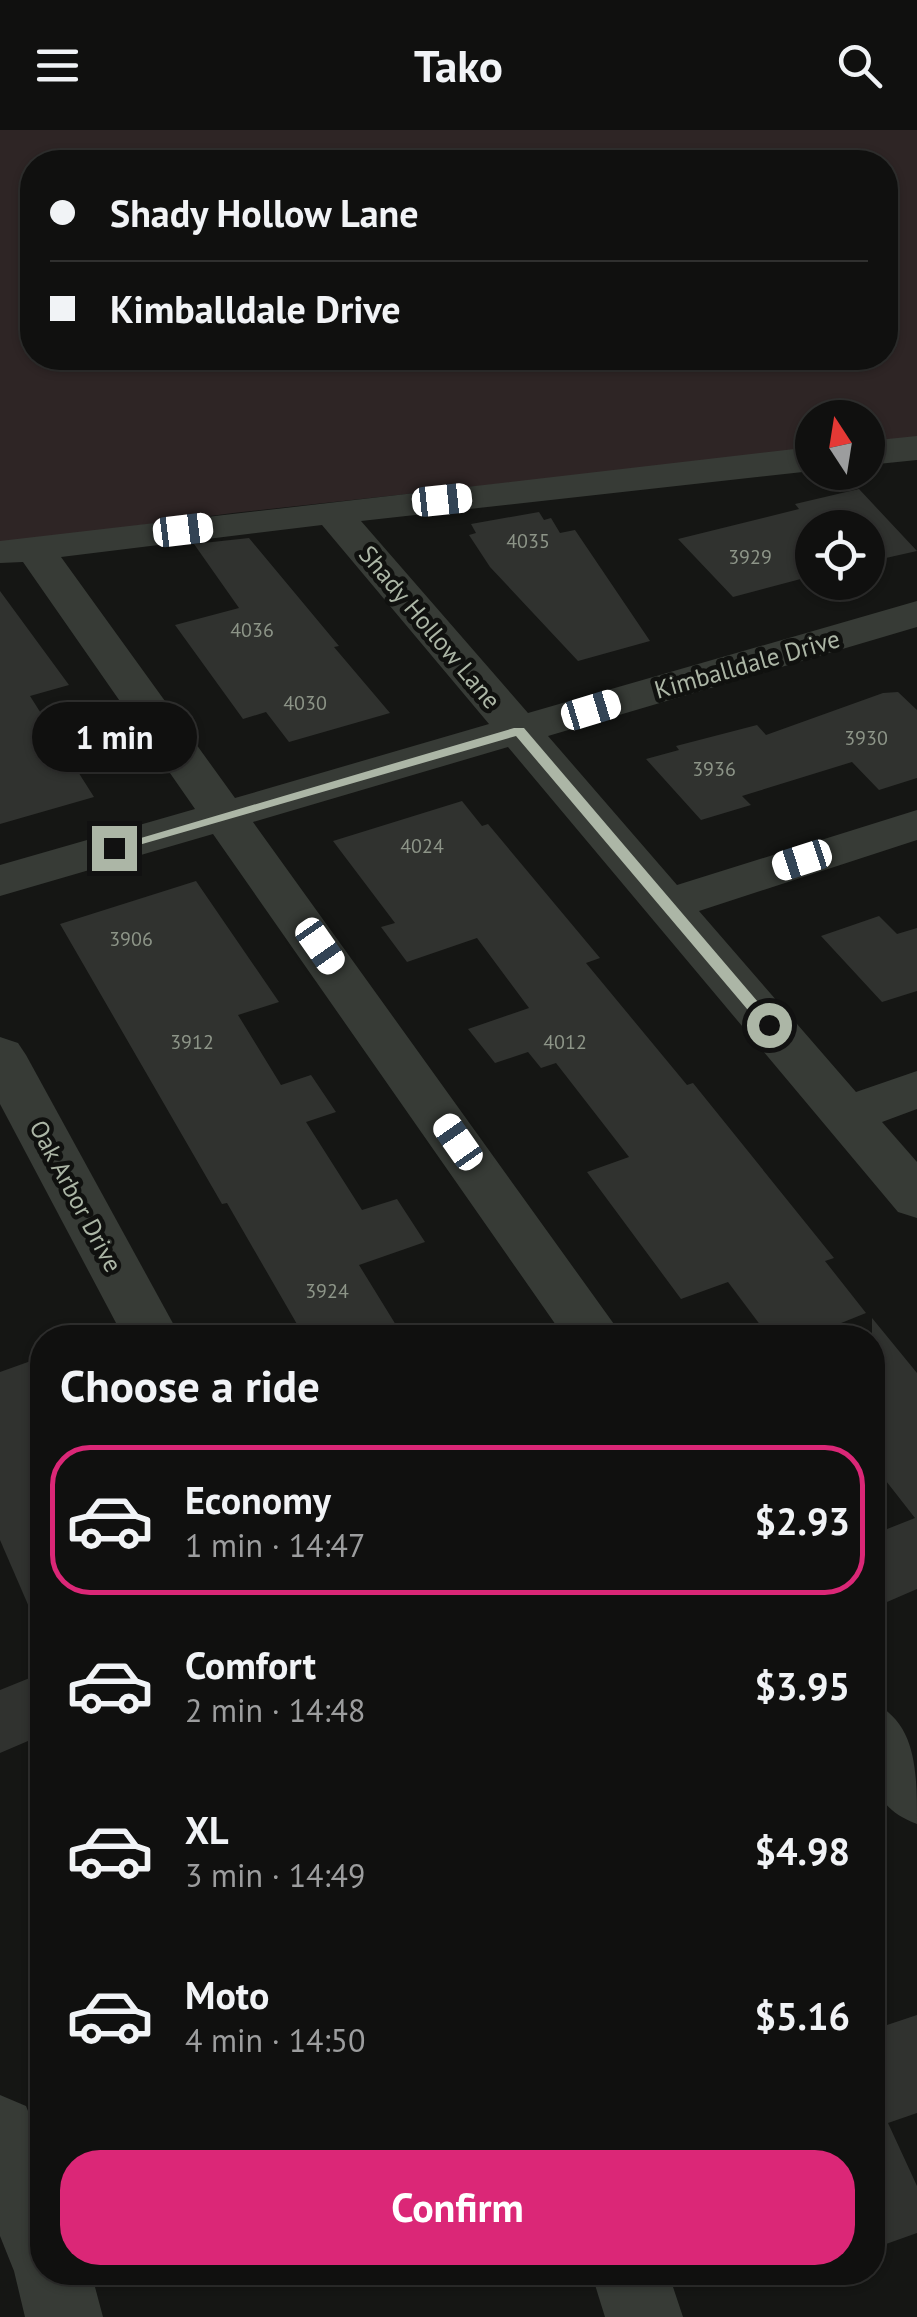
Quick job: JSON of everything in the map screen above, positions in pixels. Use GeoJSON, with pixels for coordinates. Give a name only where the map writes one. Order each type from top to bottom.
{"type":"FeatureCollection","features":[{"type":"Feature","properties":{"kind":"street"},"geometry":{"type":"LineString","coordinates":[[885,452],[917,448]]}},
{"type":"Feature","properties":{"kind":"street"},"geometry":{"type":"LineString","coordinates":[[17,551],[795,462]]}},
{"type":"Feature","properties":{"kind":"street","name":"Shady Hollow Lane"},"geometry":{"type":"LineString","coordinates":[[332,512],[917,1198]]}},
{"type":"Feature","properties":{"kind":"street"},"geometry":{"type":"LineString","coordinates":[[17,551],[227,815],[587,1325]]}},
{"type":"Feature","properties":{"kind":"street","name":"Kimballdale Drive"},"geometry":{"type":"LineString","coordinates":[[0,881],[917,614]]}},
{"type":"Feature","properties":{"kind":"street"},"geometry":{"type":"LineString","coordinates":[[666,905],[917,824]]}},
{"type":"Feature","properties":{"kind":"street","name":"Oak Arbor Drive"},"geometry":{"type":"LineString","coordinates":[[0,1055],[146,1325]]}},
{"type":"Feature","properties":{"kind":"street"},"geometry":{"type":"LineString","coordinates":[[846,1116],[917,1089]]}},
{"type":"Feature","properties":{"kind":"street"},"geometry":{"type":"LineString","coordinates":[[885,1748],[917,1794]]}},
{"type":"Feature","properties":{"kind":"street"},"geometry":{"type":"LineString","coordinates":[[0,2132],[30,2213]]}},
{"type":"Feature","properties":{"kind":"street"},"geometry":{"type":"LineString","coordinates":[[55,2285],[64,2317]]}},
{"type":"Feature","properties":{"kind":"street"},"geometry":{"type":"LineString","coordinates":[[633,2285],[644,2317]]}},
{"type":"Feature","properties":{"kind":"shaded area"},"geometry":{"type":"Polygon","coordinates":[[[0,130],[917,130],[917,439],[885,442],[885,400],[795,400],[795,452],[233,513],[0,544],[0,130]]]}},
{"type":"Feature","properties":{"kind":"building"},"geometry":{"type":"Polygon","coordinates":[[[860,490],[879,510],[795,510],[795,581],[733,597],[678,539],[799,509],[795,504],[860,490]]]}},
{"type":"Feature","properties":{"kind":"building"},"geometry":{"type":"Polygon","coordinates":[[[539,512],[544,520],[551,518],[560,533],[575,530],[650,641],[578,661],[490,567],[469,535],[476,533],[471,524],[539,512]]]}},
{"type":"Feature","properties":{"kind":"building"},"geometry":{"type":"Polygon","coordinates":[[[885,517],[917,551],[885,558],[885,517]]]}},
{"type":"Feature","properties":{"kind":"building"},"geometry":{"type":"Polygon","coordinates":[[[249,538],[390,713],[289,742],[266,712],[243,719],[175,625],[239,608],[194,544],[249,538]]]}},
{"type":"Feature","properties":{"kind":"building"},"geometry":{"type":"Polygon","coordinates":[[[0,591],[69,685],[30,696],[94,797],[0,824],[0,591]]]}},
{"type":"Feature","properties":{"kind":"building"},"geometry":{"type":"Polygon","coordinates":[[[898,692],[917,710],[917,778],[879,790],[852,762],[742,796],[751,805],[701,820],[646,759],[679,750],[676,746],[757,725],[766,735],[883,693],[898,692]]]}},
{"type":"Feature","properties":{"kind":"building"},"geometry":{"type":"Polygon","coordinates":[[[462,801],[482,826],[488,824],[600,958],[586,963],[687,1085],[693,1083],[834,1258],[825,1261],[866,1313],[836,1325],[760,1325],[728,1282],[681,1299],[587,1172],[629,1157],[556,1063],[541,1068],[528,1052],[495,1063],[468,1029],[529,1008],[477,938],[407,962],[381,927],[395,923],[333,841],[462,801]]]}},
{"type":"Feature","properties":{"kind":"building"},"geometry":{"type":"Polygon","coordinates":[[[196,881],[279,1002],[238,1015],[281,1085],[311,1075],[336,1112],[306,1122],[362,1210],[397,1199],[425,1242],[359,1265],[396,1325],[297,1325],[227,1203],[222,1204],[60,924],[196,881]]]}},
{"type":"Feature","properties":{"kind":"building"},"geometry":{"type":"Polygon","coordinates":[[[879,916],[897,934],[917,928],[917,991],[882,1002],[821,936],[879,916]]]}},
{"type":"Feature","properties":{"kind":"building"},"geometry":{"type":"Polygon","coordinates":[[[885,1334],[917,1373],[917,1589],[887,1602],[885,1530],[915,1518],[885,1480],[885,1334]]]}},
{"type":"Feature","properties":{"kind":"building"},"geometry":{"type":"Polygon","coordinates":[[[30,1361],[30,1609],[0,1540],[0,1372],[30,1361]]]}},
{"type":"Feature","properties":{"kind":"building"},"geometry":{"type":"Polygon","coordinates":[[[30,1678],[30,1740],[0,1753],[0,1690],[30,1678]]]}},
{"type":"Feature","properties":{"kind":"building"},"geometry":{"type":"Polygon","coordinates":[[[917,2015],[917,2113],[888,2123],[917,2186],[917,2233],[885,2244],[885,2026],[917,2015]]]}},
{"type":"Feature","properties":{"kind":"route"},"geometry":{"type":"LineString","coordinates":[[114,848],[519,731],[769,1025]]}}]}
